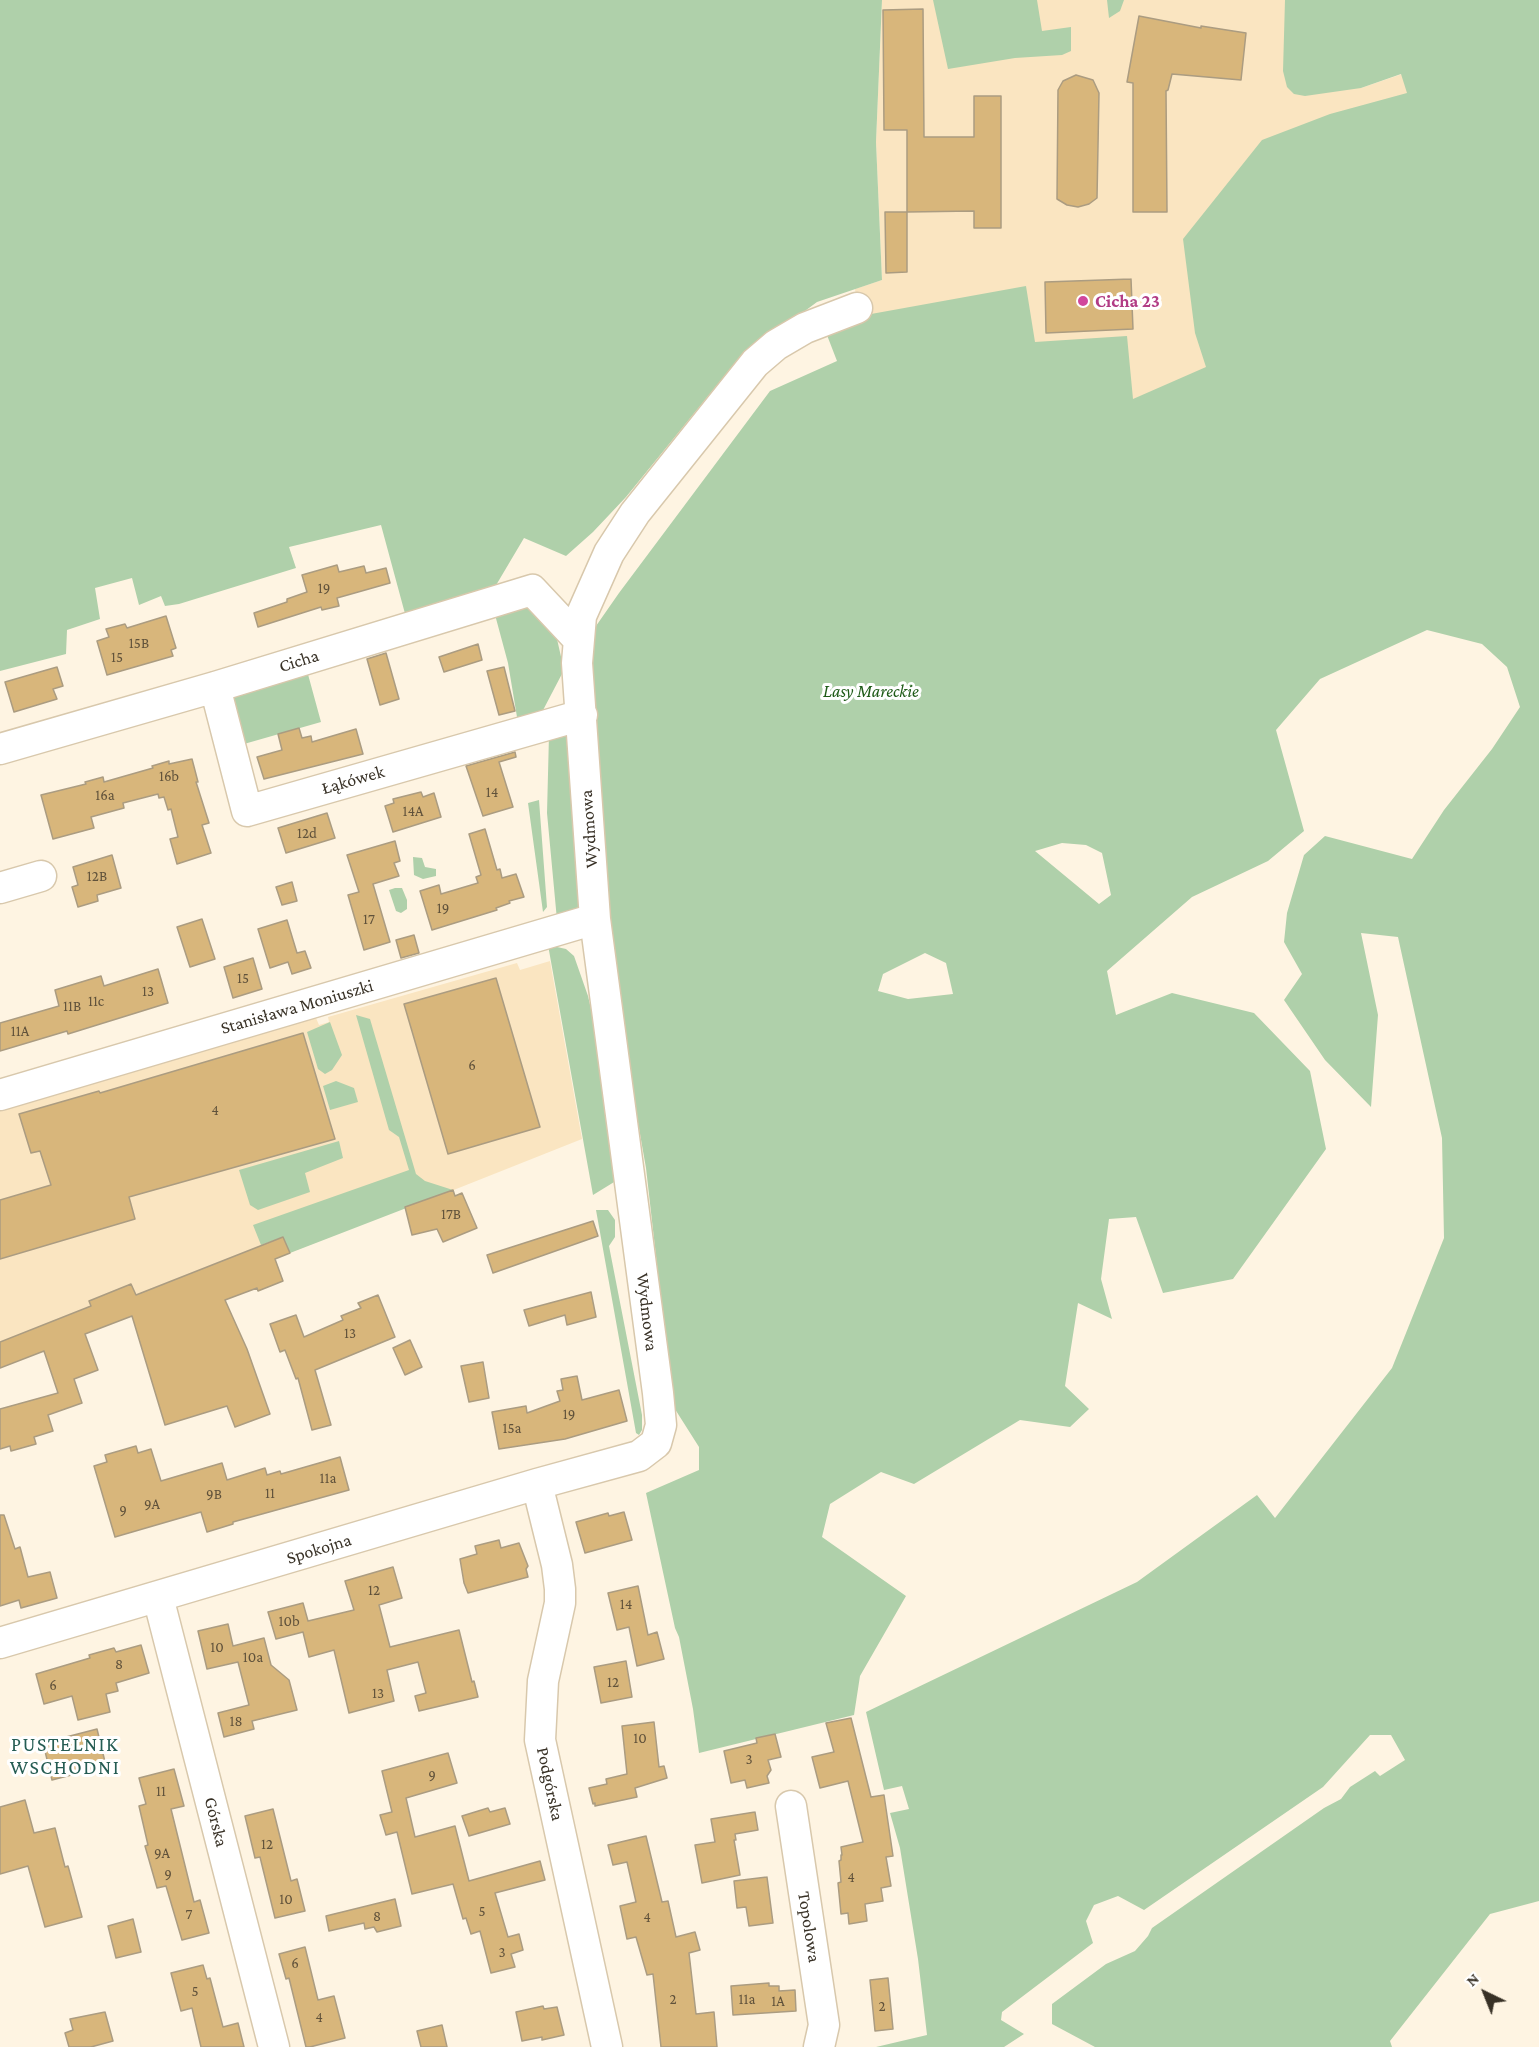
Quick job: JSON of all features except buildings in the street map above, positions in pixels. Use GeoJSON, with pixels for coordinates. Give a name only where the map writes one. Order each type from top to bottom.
{"type":"FeatureCollection","features":[{"type":"Feature","properties":{"kind":"street","name":"Wydmowa"},"geometry":{"type":"LineString","coordinates":[[639,1456],[656,1443],[661,1425],[622,1112],[595,919],[577,663],[581,616],[609,553],[635,513],[754,363],[776,345],[805,328],[857,308]]}},
{"type":"Feature","properties":{"kind":"street","name":"Cicha"},"geometry":{"type":"LineString","coordinates":[[0,749],[215,687],[532,590],[578,639]]}},
{"type":"Feature","properties":{"kind":"street","name":"Łąkówek"},"geometry":{"type":"LineString","coordinates":[[215,687],[247,811],[582,715]]}},
{"type":"Feature","properties":{"kind":"street"},"geometry":{"type":"LineString","coordinates":[[0,888],[41,876]]}},
{"type":"Feature","properties":{"kind":"street","name":"Stanisława Moniuszki"},"geometry":{"type":"LineString","coordinates":[[0,1095],[595,919]]}},
{"type":"Feature","properties":{"kind":"street","name":"Spokojna"},"geometry":{"type":"LineString","coordinates":[[0,1643],[639,1456]]}},
{"type":"Feature","properties":{"kind":"street","name":"Podgórska"},"geometry":{"type":"LineString","coordinates":[[537,1484],[557,1565],[560,1589],[560,1603],[543,1681],[540,1740],[607,2047]]}},
{"type":"Feature","properties":{"kind":"street","name":"Górska"},"geometry":{"type":"LineString","coordinates":[[158,1597],[274,2047]]}},
{"type":"Feature","properties":{"kind":"street","name":"Topolowa"},"geometry":{"type":"LineString","coordinates":[[790,1806],[824,2025],[819,2047]]}},
{"type":"Feature","properties":{"kind":"shaded area"},"geometry":{"type":"Polygon","coordinates":[[[882,0],[1324,0],[1361,88],[1402,74],[1456,256],[1036,471],[857,308],[855,289],[882,280],[876,142],[882,0]]]}},
{"type":"Feature","properties":{"kind":"shaded area"},"geometry":{"type":"Polygon","coordinates":[[[550,961],[582,1139],[0,1368],[0,1107],[97,1082],[316,1018],[319,1025],[329,1022],[328,1017],[517,963],[520,970],[550,961]]]}},
{"type":"Feature","properties":{"kind":"green space"},"geometry":{"type":"Polygon","coordinates":[[[0,0],[882,0],[876,142],[882,280],[817,302],[735,363],[626,497],[593,532],[566,556],[524,538],[492,592],[407,621],[381,525],[289,547],[296,568],[179,604],[165,606],[161,596],[139,605],[132,578],[95,588],[100,619],[67,630],[66,654],[0,671],[0,0]]]}},
{"type":"Feature","properties":{"kind":"green space"},"geometry":{"type":"Polygon","coordinates":[[[933,0],[1037,0],[1042,31],[1071,27],[1071,51],[1062,55],[1015,58],[948,69],[933,0]]]}},
{"type":"Feature","properties":{"kind":"green space"},"geometry":{"type":"Polygon","coordinates":[[[1107,0],[1124,0],[1120,11],[1109,18],[1107,0]]]}},
{"type":"Feature","properties":{"kind":"green space","name":"Lasy Mareckie"},"geometry":{"type":"Polygon","coordinates":[[[1285,0],[1539,0],[1539,1901],[1490,1914],[1390,2041],[1392,2047],[1095,2047],[1052,2024],[1052,2004],[1106,1964],[1135,1951],[1152,1928],[1324,1808],[1341,1799],[1350,1787],[1375,1771],[1380,1776],[1405,1760],[1391,1735],[1370,1735],[1323,1787],[1144,1910],[1118,1896],[1094,1905],[1086,1921],[1093,1943],[1002,2012],[1001,2020],[1024,2034],[1004,2047],[876,2047],[927,2035],[918,1959],[900,1848],[890,1813],[909,1809],[902,1786],[884,1790],[866,1712],[1137,1582],[1257,1495],[1275,1518],[1392,1368],[1444,1238],[1442,1138],[1398,937],[1361,933],[1378,1015],[1371,1107],[1325,1060],[1284,1000],[1302,974],[1284,942],[1287,913],[1304,855],[1325,836],[1412,859],[1444,810],[1492,749],[1520,707],[1507,667],[1482,644],[1427,630],[1320,679],[1276,730],[1304,831],[1268,861],[1192,897],[1107,971],[1116,1015],[1172,993],[1254,1013],[1310,1071],[1326,1149],[1233,1279],[1163,1293],[1136,1217],[1109,1219],[1101,1279],[1112,1319],[1078,1303],[1065,1386],[1089,1409],[1070,1427],[1020,1420],[914,1484],[881,1472],[830,1504],[822,1537],[906,1596],[860,1676],[854,1715],[699,1753],[679,1637],[675,1628],[646,1493],[699,1470],[699,1447],[673,1406],[646,1168],[622,1032],[608,927],[591,646],[596,626],[619,593],[770,391],[837,361],[825,330],[860,316],[1026,286],[1035,342],[1127,336],[1133,399],[1206,367],[1195,333],[1183,239],[1262,140],[1330,114],[1407,93],[1401,74],[1361,88],[1305,96],[1294,94],[1287,87],[1283,71],[1285,0]],[[1062,843],[1035,851],[1099,904],[1111,895],[1102,853],[1086,845],[1062,843]],[[925,953],[883,974],[878,991],[908,999],[953,994],[946,963],[925,953]]]}},
{"type":"Feature","properties":{"kind":"green space"},"geometry":{"type":"Polygon","coordinates":[[[537,605],[557,639],[564,670],[541,714],[518,723],[508,663],[494,611],[537,605]]]}},
{"type":"Feature","properties":{"kind":"green space"},"geometry":{"type":"Polygon","coordinates":[[[306,667],[321,722],[237,746],[221,692],[306,667]]]}},
{"type":"Feature","properties":{"kind":"green space"},"geometry":{"type":"Polygon","coordinates":[[[549,735],[568,735],[582,900],[575,912],[557,920],[547,813],[549,735]]]}},
{"type":"Feature","properties":{"kind":"green space"},"geometry":{"type":"Polygon","coordinates":[[[539,800],[547,907],[543,912],[528,803],[539,800]]]}},
{"type":"Feature","properties":{"kind":"green space"},"geometry":{"type":"Polygon","coordinates":[[[413,857],[422,858],[425,867],[436,869],[436,876],[423,879],[414,875],[413,857]]]}},
{"type":"Feature","properties":{"kind":"green space"},"geometry":{"type":"Polygon","coordinates":[[[402,888],[407,900],[407,909],[401,913],[396,911],[389,890],[402,888]]]}},
{"type":"Feature","properties":{"kind":"green space"},"geometry":{"type":"Polygon","coordinates":[[[548,945],[566,949],[574,956],[588,996],[600,1048],[619,1179],[593,1195],[548,945]]]}},
{"type":"Feature","properties":{"kind":"green space"},"geometry":{"type":"Polygon","coordinates":[[[356,1015],[370,1019],[416,1174],[425,1181],[453,1190],[290,1253],[283,1237],[261,1245],[253,1225],[409,1170],[399,1137],[389,1130],[356,1015]]]}},
{"type":"Feature","properties":{"kind":"green space"},"geometry":{"type":"Polygon","coordinates":[[[330,1022],[342,1055],[332,1070],[325,1074],[318,1069],[307,1032],[330,1022]]]}},
{"type":"Feature","properties":{"kind":"green space"},"geometry":{"type":"Polygon","coordinates":[[[336,1081],[354,1088],[358,1102],[330,1110],[323,1086],[336,1081]]]}},
{"type":"Feature","properties":{"kind":"green space"},"geometry":{"type":"Polygon","coordinates":[[[339,1141],[343,1158],[305,1173],[310,1192],[258,1210],[250,1205],[239,1170],[339,1141]]]}},
{"type":"Feature","properties":{"kind":"green space"},"geometry":{"type":"Polygon","coordinates":[[[596,1210],[608,1210],[615,1220],[615,1237],[609,1246],[642,1415],[642,1430],[639,1435],[636,1433],[596,1210]]]}},
{"type":"Feature","properties":{"kind":"place","name":"Cicha 23"},"geometry":{"type":"Point","coordinates":[1083,301]}},
{"type":"Feature","properties":{"kind":"district","name":"PUSTELNIK WSCHODNI"},"geometry":{"type":"Point","coordinates":[65,1756]}}]}
